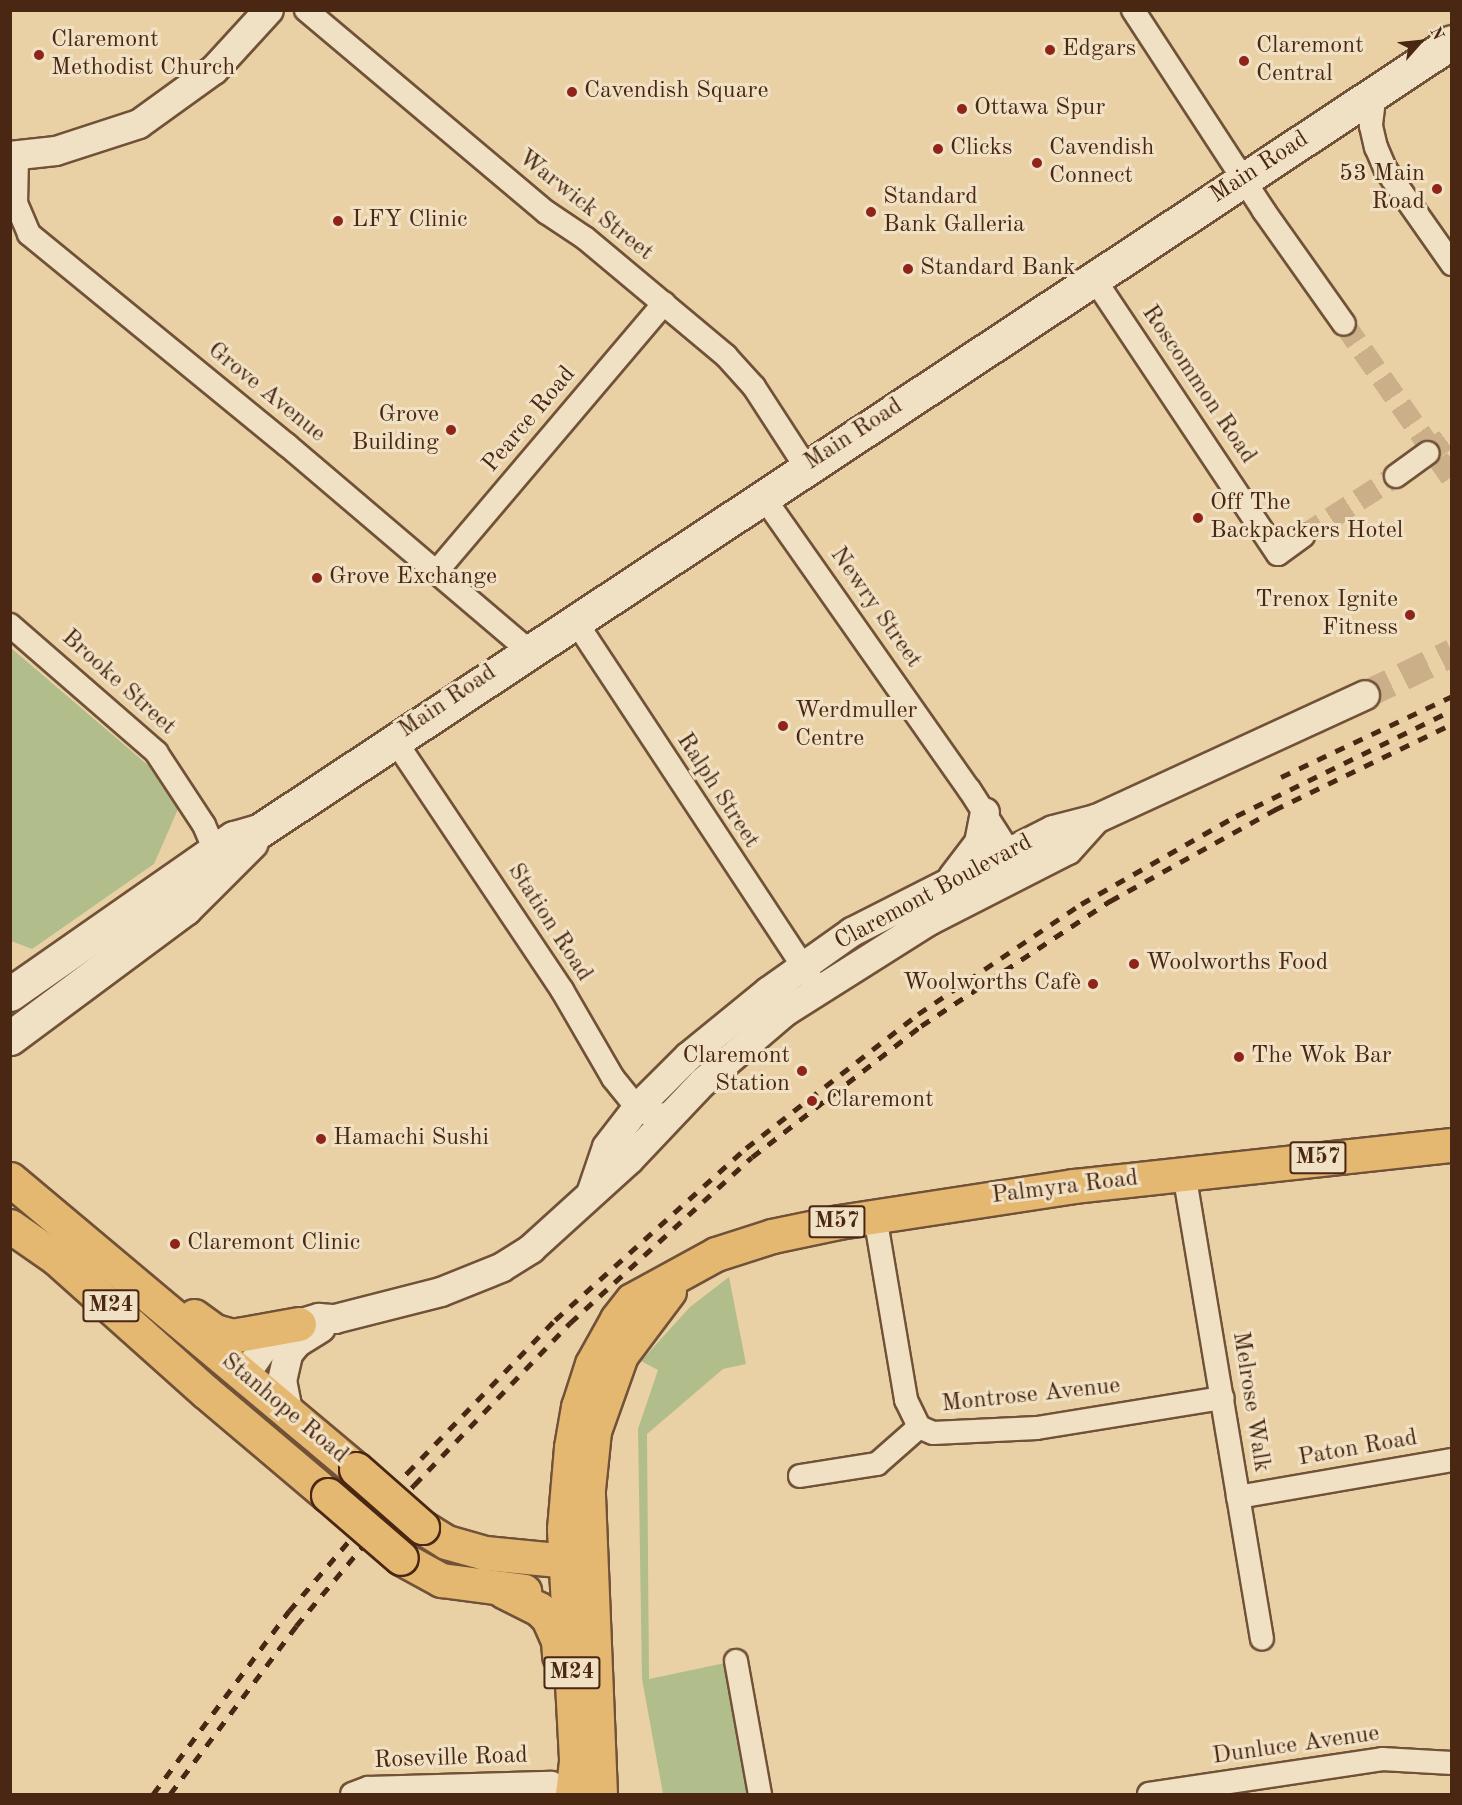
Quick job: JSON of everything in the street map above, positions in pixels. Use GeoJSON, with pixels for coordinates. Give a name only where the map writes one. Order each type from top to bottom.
{"type":"FeatureCollection","features":[{"type":"Feature","properties":{"kind":"main road","name":"Main Road"},"geometry":{"type":"LineString","coordinates":[[10,1038],[158,930],[219,862],[234,838],[259,831],[574,619],[1452,42]]}},
{"type":"Feature","properties":{"kind":"main road","name":"Main Road"},"geometry":{"type":"LineString","coordinates":[[10,994],[44,970],[219,862]]}},
{"type":"Feature","properties":{"kind":"main road"},"geometry":{"type":"LineString","coordinates":[[10,974],[44,970]]}},
{"type":"Feature","properties":{"kind":"main road","name":"Palmyra Road"},"geometry":{"type":"LineString","coordinates":[[579,1578],[567,1487],[578,1407],[604,1339],[633,1300],[687,1268],[772,1236],[875,1216],[994,1197],[1184,1173],[1452,1145]]}},
{"type":"Feature","properties":{"kind":"main road","name":"Stanhope Road"},"geometry":{"type":"LineString","coordinates":[[10,1179],[120,1274],[288,1411],[422,1527],[446,1542],[579,1578]]}},
{"type":"Feature","properties":{"kind":"main road","name":"Stanhope Road"},"geometry":{"type":"LineString","coordinates":[[10,1226],[56,1258],[401,1558],[441,1580],[502,1591],[579,1578]]}},
{"type":"Feature","properties":{"kind":"main road"},"geometry":{"type":"LineString","coordinates":[[579,1578],[590,1461],[602,1402],[621,1354],[687,1268]]}},
{"type":"Feature","properties":{"kind":"main road"},"geometry":{"type":"LineString","coordinates":[[120,1274],[173,1301],[223,1334],[248,1335],[299,1324]]}},
{"type":"Feature","properties":{"kind":"main road"},"geometry":{"type":"LineString","coordinates":[[244,1376],[247,1401],[318,1470],[326,1493]]}},
{"type":"Feature","properties":{"kind":"main road","name":"M24"},"geometry":{"type":"LineString","coordinates":[[574,1789],[579,1578]]}},
{"type":"Feature","properties":{"kind":"main road"},"geometry":{"type":"LineString","coordinates":[[502,1591],[539,1608],[554,1628],[574,1789]]}},
{"type":"Feature","properties":{"kind":"street","name":"Warwick Street"},"geometry":{"type":"LineString","coordinates":[[306,10],[553,218],[585,238],[664,303],[742,372],[806,466]]}},
{"type":"Feature","properties":{"kind":"street"},"geometry":{"type":"LineString","coordinates":[[1133,10],[1244,180],[1344,324]]}},
{"type":"Feature","properties":{"kind":"street"},"geometry":{"type":"LineString","coordinates":[[14,156],[86,143],[139,124],[214,70],[270,11]]}},
{"type":"Feature","properties":{"kind":"street"},"geometry":{"type":"LineString","coordinates":[[1375,92],[1371,126],[1376,147],[1386,170],[1452,264]]}},
{"type":"Feature","properties":{"kind":"street","name":"Grove Avenue"},"geometry":{"type":"LineString","coordinates":[[14,156],[16,203],[29,234],[437,571],[528,650]]}},
{"type":"Feature","properties":{"kind":"street","name":"Roscommon Road"},"geometry":{"type":"LineString","coordinates":[[1093,277],[1278,554],[1304,536]]}},
{"type":"Feature","properties":{"kind":"street","name":"Pearce Road"},"geometry":{"type":"LineString","coordinates":[[437,571],[664,303]]}},
{"type":"Feature","properties":{"kind":"street"},"geometry":{"type":"LineString","coordinates":[[1396,476],[1428,453]]}},
{"type":"Feature","properties":{"kind":"street","name":"Newry Street"},"geometry":{"type":"LineString","coordinates":[[762,495],[985,813],[1016,863]]}},
{"type":"Feature","properties":{"kind":"street","name":"Ralph Street"},"geometry":{"type":"LineString","coordinates":[[574,619],[811,978]]}},
{"type":"Feature","properties":{"kind":"street","name":"Brooke Street"},"geometry":{"type":"LineString","coordinates":[[10,625],[156,752],[204,825],[219,862]]}},
{"type":"Feature","properties":{"kind":"street","name":"Claremont Boulevard"},"geometry":{"type":"LineString","coordinates":[[244,1376],[266,1346],[299,1324],[319,1318],[335,1319],[441,1292],[501,1268],[563,1223],[629,1160],[670,1114],[749,1042],[852,932],[952,878],[1068,850],[1096,819],[1365,694]]}},
{"type":"Feature","properties":{"kind":"street","name":"Station Road"},"geometry":{"type":"LineString","coordinates":[[394,739],[561,990],[613,1078],[637,1108]]}},
{"type":"Feature","properties":{"kind":"street"},"geometry":{"type":"LineString","coordinates":[[952,878],[979,843],[985,813]]}},
{"type":"Feature","properties":{"kind":"street","name":"Claremont Boulevard"},"geometry":{"type":"LineString","coordinates":[[591,1194],[607,1147],[637,1108],[697,1049],[811,978],[929,921],[1016,863]]}},
{"type":"Feature","properties":{"kind":"street"},"geometry":{"type":"LineString","coordinates":[[637,1108],[650,1115],[670,1114]]}},
{"type":"Feature","properties":{"kind":"street","name":"Melrose Walk"},"geometry":{"type":"LineString","coordinates":[[1184,1173],[1262,1640]]}},
{"type":"Feature","properties":{"kind":"street","name":"Montrose Avenue"},"geometry":{"type":"LineString","coordinates":[[875,1216],[906,1400],[919,1427],[933,1433],[1037,1428],[1223,1398]]}},
{"type":"Feature","properties":{"kind":"street"},"geometry":{"type":"LineString","coordinates":[[288,1411],[282,1381],[288,1354],[297,1343],[335,1319]]}},
{"type":"Feature","properties":{"kind":"street"},"geometry":{"type":"LineString","coordinates":[[800,1476],[878,1464],[919,1427]]}},
{"type":"Feature","properties":{"kind":"street","name":"Paton Road"},"geometry":{"type":"LineString","coordinates":[[1238,1497],[1452,1460]]}},
{"type":"Feature","properties":{"kind":"street"},"geometry":{"type":"LineString","coordinates":[[736,1661],[760,1794]]}},
{"type":"Feature","properties":{"kind":"street","name":"Dunluce Avenue"},"geometry":{"type":"LineString","coordinates":[[1149,1794],[1382,1759],[1452,1763]]}},
{"type":"Feature","properties":{"kind":"street","name":"Roseville Road"},"geometry":{"type":"LineString","coordinates":[[352,1794],[362,1789],[574,1789]]}},
{"type":"Feature","properties":{"kind":"green space"},"geometry":{"type":"Polygon","coordinates":[[[11,648],[149,766],[178,809],[154,864],[32,949],[11,941],[11,648]]]}},
{"type":"Feature","properties":{"kind":"green space"},"geometry":{"type":"Polygon","coordinates":[[[729,1277],[746,1364],[723,1369],[647,1434],[649,1679],[725,1663],[748,1794],[663,1794],[642,1679],[638,1429],[658,1370],[641,1361],[690,1307],[729,1277]]]}},
{"type":"Feature","properties":{"kind":"tunnel"},"geometry":{"type":"LineString","coordinates":[[1344,324],[1452,479]]}},
{"type":"Feature","properties":{"kind":"tunnel"},"geometry":{"type":"LineString","coordinates":[[1428,453],[1452,435]]}},
{"type":"Feature","properties":{"kind":"tunnel"},"geometry":{"type":"LineString","coordinates":[[1303,536],[1396,476]]}},
{"type":"Feature","properties":{"kind":"tunnel"},"geometry":{"type":"LineString","coordinates":[[1365,695],[1452,653]]}},
{"type":"Feature","properties":{"kind":"railway"},"geometry":{"type":"LineString","coordinates":[[1281,777],[1452,696]]}},
{"type":"Feature","properties":{"kind":"railway"},"geometry":{"type":"LineString","coordinates":[[153,1794],[289,1611],[407,1473],[555,1320],[746,1148],[918,1014],[1081,904],[1236,816],[1452,710]]}},
{"type":"Feature","properties":{"kind":"railway"},"geometry":{"type":"LineString","coordinates":[[170,1794],[296,1626],[414,1485],[570,1323],[752,1157],[921,1026],[1110,901],[1274,810],[1452,724]]}},
{"type":"Feature","properties":{"kind":"place","name":"Edgars"},"geometry":{"type":"Point","coordinates":[1050,50]}},
{"type":"Feature","properties":{"kind":"place","name":"Claremont Methodist Church"},"geometry":{"type":"Point","coordinates":[39,55]}},
{"type":"Feature","properties":{"kind":"place","name":"Claremont Central"},"geometry":{"type":"Point","coordinates":[1244,61]}},
{"type":"Feature","properties":{"kind":"place","name":"Cavendish Square"},"geometry":{"type":"Point","coordinates":[572,92]}},
{"type":"Feature","properties":{"kind":"place","name":"Ottawa Spur"},"geometry":{"type":"Point","coordinates":[962,109]}},
{"type":"Feature","properties":{"kind":"place","name":"Clicks"},"geometry":{"type":"Point","coordinates":[938,149]}},
{"type":"Feature","properties":{"kind":"place","name":"Cavendish Connect"},"geometry":{"type":"Point","coordinates":[1037,163]}},
{"type":"Feature","properties":{"kind":"place","name":"53 Main Road"},"geometry":{"type":"Point","coordinates":[1437,189]}},
{"type":"Feature","properties":{"kind":"place","name":"Standard Bank Galleria"},"geometry":{"type":"Point","coordinates":[871,212]}},
{"type":"Feature","properties":{"kind":"place","name":"LFY Clinic"},"geometry":{"type":"Point","coordinates":[338,221]}},
{"type":"Feature","properties":{"kind":"place","name":"Standard Bank"},"geometry":{"type":"Point","coordinates":[908,269]}},
{"type":"Feature","properties":{"kind":"place","name":"Grove Building"},"geometry":{"type":"Point","coordinates":[451,430]}},
{"type":"Feature","properties":{"kind":"place","name":"Off The Backpackers Hotel"},"geometry":{"type":"Point","coordinates":[1198,518]}},
{"type":"Feature","properties":{"kind":"place","name":"Grove Exchange"},"geometry":{"type":"Point","coordinates":[317,578]}},
{"type":"Feature","properties":{"kind":"place","name":"Trenox Ignite Fitness"},"geometry":{"type":"Point","coordinates":[1410,615]}},
{"type":"Feature","properties":{"kind":"place","name":"Werdmuller Centre"},"geometry":{"type":"Point","coordinates":[783,726]}},
{"type":"Feature","properties":{"kind":"place","name":"Woolworths Food"},"geometry":{"type":"Point","coordinates":[1134,964]}},
{"type":"Feature","properties":{"kind":"place","name":"Woolworths Cafè"},"geometry":{"type":"Point","coordinates":[1093,984]}},
{"type":"Feature","properties":{"kind":"place","name":"The Wok Bar"},"geometry":{"type":"Point","coordinates":[1239,1057]}},
{"type":"Feature","properties":{"kind":"place","name":"Claremont Station"},"geometry":{"type":"Point","coordinates":[802,1071]}},
{"type":"Feature","properties":{"kind":"place","name":"Claremont"},"geometry":{"type":"Point","coordinates":[812,1101]}},
{"type":"Feature","properties":{"kind":"place","name":"Hamachi Sushi"},"geometry":{"type":"Point","coordinates":[321,1139]}},
{"type":"Feature","properties":{"kind":"place","name":"Claremont Clinic"},"geometry":{"type":"Point","coordinates":[175,1244]}}]}
